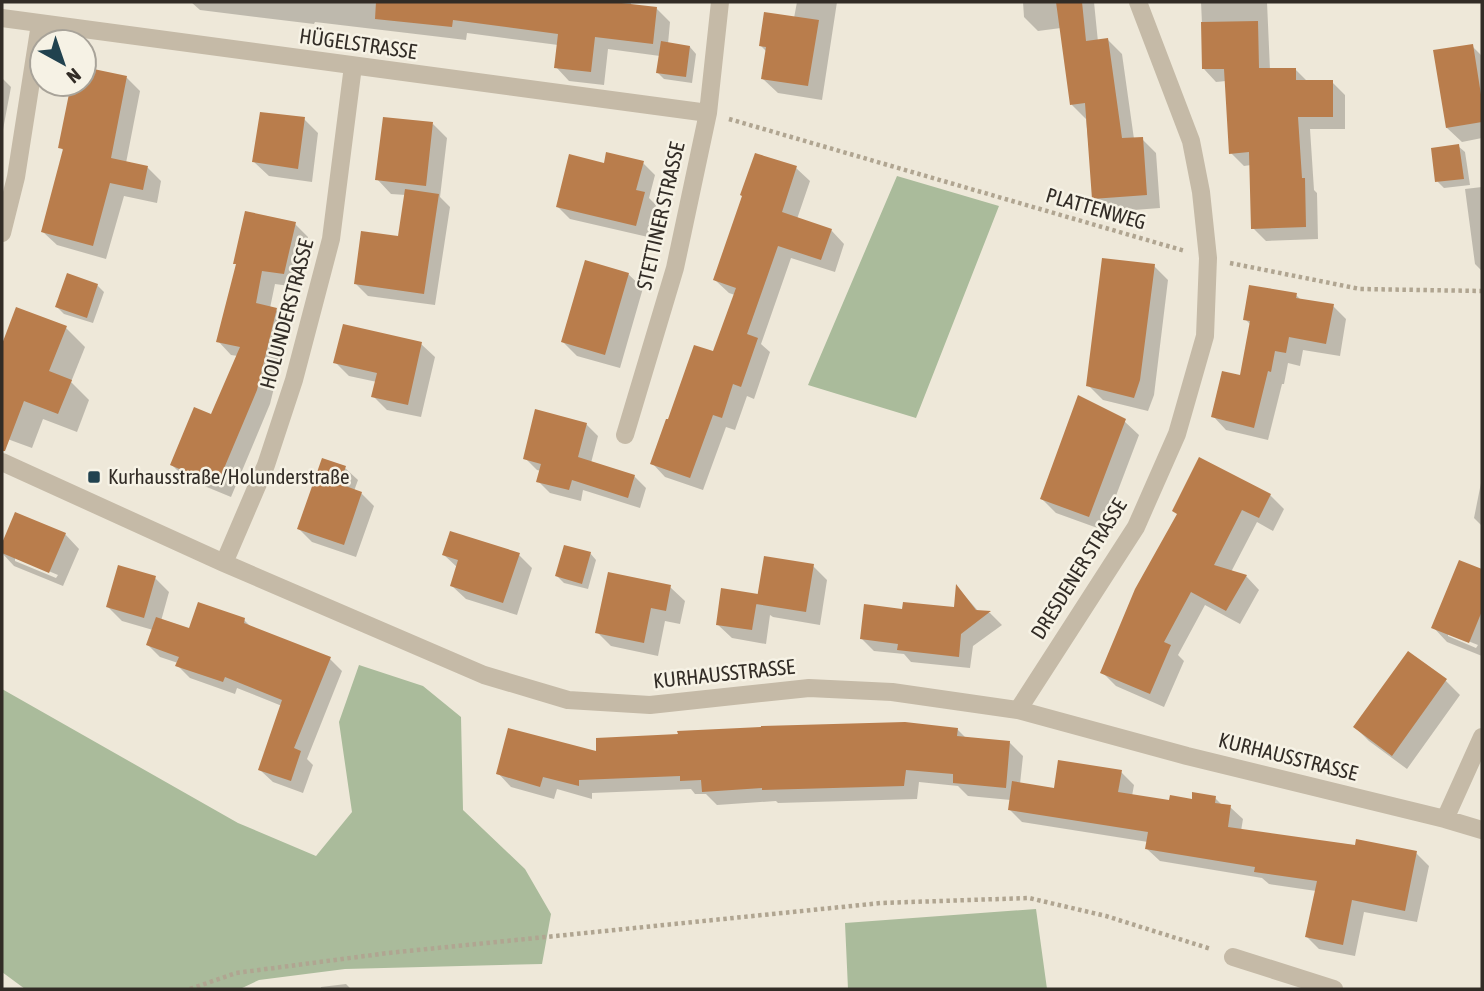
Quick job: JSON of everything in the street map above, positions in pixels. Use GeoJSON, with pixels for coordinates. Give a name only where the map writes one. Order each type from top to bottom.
{"type":"FeatureCollection","features":[{"type":"Feature","properties":{"kind":"street","name":"STETTINER STRASSE"},"geometry":{"type":"LineString","coordinates":[[625,435],[675,268],[708,113],[720,2]]}},
{"type":"Feature","properties":{"kind":"street","name":"DRESDENER STRASSE"},"geometry":{"type":"LineString","coordinates":[[1018,710],[1136,527],[1177,434],[1205,336],[1208,258],[1201,192],[1191,141],[1138,2]]}},
{"type":"Feature","properties":{"kind":"street","name":"HÜGELSTRASSE"},"geometry":{"type":"LineString","coordinates":[[2,18],[708,113]]}},
{"type":"Feature","properties":{"kind":"street"},"geometry":{"type":"LineString","coordinates":[[2,233],[16,177],[40,24]]}},
{"type":"Feature","properties":{"kind":"street","name":"HOLUNDERSTRASSE"},"geometry":{"type":"LineString","coordinates":[[224,563],[266,465],[294,380],[331,239],[353,66]]}},
{"type":"Feature","properties":{"kind":"street","name":"KURHAUSSTRASSE"},"geometry":{"type":"LineString","coordinates":[[2,462],[224,563],[484,675],[568,700],[650,705],[808,688],[892,692],[1018,710],[1187,756],[1482,830]]}},
{"type":"Feature","properties":{"kind":"street"},"geometry":{"type":"LineString","coordinates":[[1445,819],[1482,737]]}},
{"type":"Feature","properties":{"kind":"street"},"geometry":{"type":"LineString","coordinates":[[1233,957],[1334,989]]}},
{"type":"Feature","properties":{"kind":"path","name":"PLATTENWEG"},"geometry":{"type":"LineString","coordinates":[[708,113],[1208,258],[1360,289],[1482,291]]}},
{"type":"Feature","properties":{"kind":"path"},"geometry":{"type":"LineString","coordinates":[[190,989],[236,973],[388,953],[894,902],[1029,898],[1106,916],[1233,957]]}},
{"type":"Feature","properties":{"kind":"green space"},"geometry":{"type":"Polygon","coordinates":[[[897,176],[999,206],[916,418],[808,385],[897,176]]]}},
{"type":"Feature","properties":{"kind":"green space"},"geometry":{"type":"Polygon","coordinates":[[[359,665],[423,686],[461,717],[463,810],[525,869],[551,914],[542,964],[345,969],[259,980],[240,989],[25,989],[2,972],[2,689],[238,823],[316,856],[352,812],[339,722],[359,665]]]}},
{"type":"Feature","properties":{"kind":"green space"},"geometry":{"type":"Polygon","coordinates":[[[1036,909],[1047,989],[848,989],[845,923],[1036,909]]]}},
{"type":"Feature","properties":{"kind":"building"},"geometry":{"type":"Polygon","coordinates":[[[376,2],[613,2],[657,7],[653,44],[595,37],[591,72],[554,68],[558,34],[453,20],[452,27],[375,19],[376,2]]]}},
{"type":"Feature","properties":{"kind":"building"},"geometry":{"type":"Polygon","coordinates":[[[1056,2],[1082,2],[1086,41],[1108,38],[1122,138],[1143,137],[1147,195],[1092,199],[1085,103],[1070,105],[1056,2]]]}},
{"type":"Feature","properties":{"kind":"building"},"geometry":{"type":"Polygon","coordinates":[[[764,12],[819,20],[808,86],[761,79],[766,47],[759,46],[764,12]]]}},
{"type":"Feature","properties":{"kind":"building"},"geometry":{"type":"Polygon","coordinates":[[[1258,21],[1259,68],[1296,68],[1296,80],[1333,80],[1333,117],[1298,117],[1302,178],[1305,178],[1306,227],[1251,229],[1249,152],[1229,154],[1224,69],[1202,69],[1201,22],[1258,21]]]}},
{"type":"Feature","properties":{"kind":"building"},"geometry":{"type":"Polygon","coordinates":[[[661,41],[690,46],[686,77],[656,73],[661,41]]]}},
{"type":"Feature","properties":{"kind":"building"},"geometry":{"type":"Polygon","coordinates":[[[1473,44],[1482,101],[1482,122],[1446,128],[1433,50],[1473,44]]]}},
{"type":"Feature","properties":{"kind":"building"},"geometry":{"type":"Polygon","coordinates":[[[98,70],[127,76],[111,158],[148,166],[143,190],[110,183],[93,246],[41,232],[63,149],[58,148],[68,98],[98,98],[98,70]]]}},
{"type":"Feature","properties":{"kind":"building"},"geometry":{"type":"Polygon","coordinates":[[[260,112],[305,117],[298,169],[252,162],[260,112]]]}},
{"type":"Feature","properties":{"kind":"building"},"geometry":{"type":"Polygon","coordinates":[[[383,117],[433,122],[426,186],[375,180],[383,117]]]}},
{"type":"Feature","properties":{"kind":"building"},"geometry":{"type":"Polygon","coordinates":[[[1459,144],[1464,179],[1435,182],[1431,148],[1459,144]]]}},
{"type":"Feature","properties":{"kind":"building"},"geometry":{"type":"Polygon","coordinates":[[[606,152],[644,161],[636,190],[645,192],[636,226],[556,207],[569,154],[604,163],[606,152]]]}},
{"type":"Feature","properties":{"kind":"building"},"geometry":{"type":"Polygon","coordinates":[[[755,153],[797,166],[782,212],[832,229],[821,260],[778,246],[747,334],[758,338],[741,387],[733,384],[722,418],[713,415],[690,478],[650,464],[694,345],[713,351],[736,288],[713,280],[755,153]]]}},
{"type":"Feature","properties":{"kind":"building"},"geometry":{"type":"Polygon","coordinates":[[[405,189],[439,194],[424,294],[354,284],[361,231],[398,236],[405,189]]]}},
{"type":"Feature","properties":{"kind":"building"},"geometry":{"type":"Polygon","coordinates":[[[245,211],[296,222],[284,274],[262,271],[256,303],[277,308],[257,390],[217,485],[170,465],[194,407],[211,414],[240,347],[216,342],[236,264],[233,264],[245,211]]]}},
{"type":"Feature","properties":{"kind":"building"},"geometry":{"type":"Polygon","coordinates":[[[1102,258],[1155,264],[1140,380],[1134,398],[1086,386],[1102,258]]]}},
{"type":"Feature","properties":{"kind":"building"},"geometry":{"type":"Polygon","coordinates":[[[585,260],[629,273],[605,355],[561,342],[585,260]]]}},
{"type":"Feature","properties":{"kind":"building"},"geometry":{"type":"Polygon","coordinates":[[[67,273],[98,284],[87,318],[55,307],[67,273]]]}},
{"type":"Feature","properties":{"kind":"building"},"geometry":{"type":"Polygon","coordinates":[[[1249,285],[1297,293],[1296,298],[1334,304],[1326,344],[1289,337],[1286,353],[1275,351],[1254,428],[1211,417],[1222,371],[1240,375],[1250,321],[1243,320],[1249,285]]]}},
{"type":"Feature","properties":{"kind":"building"},"geometry":{"type":"Polygon","coordinates":[[[16,307],[67,326],[49,371],[72,380],[58,414],[24,401],[5,451],[2,451],[2,344],[16,307]]]}},
{"type":"Feature","properties":{"kind":"building"},"geometry":{"type":"Polygon","coordinates":[[[343,324],[422,342],[408,405],[371,397],[377,373],[333,363],[343,324]]]}},
{"type":"Feature","properties":{"kind":"building"},"geometry":{"type":"Polygon","coordinates":[[[1078,395],[1126,419],[1089,517],[1040,499],[1078,395]]]}},
{"type":"Feature","properties":{"kind":"building"},"geometry":{"type":"Polygon","coordinates":[[[535,409],[587,423],[578,457],[635,475],[628,498],[572,480],[569,490],[536,482],[541,464],[523,459],[535,409]]]}},
{"type":"Feature","properties":{"kind":"building"},"geometry":{"type":"Polygon","coordinates":[[[1199,457],[1271,494],[1259,518],[1242,510],[1214,565],[1247,575],[1226,611],[1191,592],[1164,642],[1171,645],[1150,694],[1100,673],[1135,589],[1177,514],[1172,511],[1199,457]]]}},
{"type":"Feature","properties":{"kind":"building"},"geometry":{"type":"Polygon","coordinates":[[[322,458],[346,466],[340,484],[362,492],[344,545],[297,529],[322,458]]]}},
{"type":"Feature","properties":{"kind":"building"},"geometry":{"type":"Polygon","coordinates":[[[15,512],[66,533],[49,573],[2,553],[2,543],[15,512]]]}},
{"type":"Feature","properties":{"kind":"building"},"geometry":{"type":"Polygon","coordinates":[[[450,531],[520,553],[503,603],[450,586],[458,560],[442,555],[450,531]]]}},
{"type":"Feature","properties":{"kind":"building"},"geometry":{"type":"Polygon","coordinates":[[[564,545],[591,552],[582,584],[555,576],[564,545]]]}},
{"type":"Feature","properties":{"kind":"building"},"geometry":{"type":"Polygon","coordinates":[[[764,556],[814,564],[806,612],[756,604],[764,556]]]}},
{"type":"Feature","properties":{"kind":"building"},"geometry":{"type":"Polygon","coordinates":[[[1459,560],[1482,569],[1482,611],[1469,643],[1431,628],[1459,560]]]}},
{"type":"Feature","properties":{"kind":"building"},"geometry":{"type":"Polygon","coordinates":[[[118,565],[156,576],[144,618],[106,607],[118,565]]]}},
{"type":"Feature","properties":{"kind":"building"},"geometry":{"type":"Polygon","coordinates":[[[608,572],[671,585],[666,611],[651,608],[644,643],[595,633],[608,572]]]}},
{"type":"Feature","properties":{"kind":"building"},"geometry":{"type":"Polygon","coordinates":[[[956,584],[976,610],[991,611],[961,634],[959,657],[897,650],[898,644],[860,639],[864,604],[902,609],[903,602],[954,607],[956,584]]]}},
{"type":"Feature","properties":{"kind":"building"},"geometry":{"type":"Polygon","coordinates":[[[721,588],[758,594],[752,630],[716,625],[721,588]]]}},
{"type":"Feature","properties":{"kind":"building"},"geometry":{"type":"Polygon","coordinates":[[[198,602],[245,618],[244,623],[331,657],[294,748],[301,751],[291,781],[258,770],[282,700],[225,677],[223,682],[175,666],[179,657],[146,645],[156,617],[189,628],[198,602]]]}},
{"type":"Feature","properties":{"kind":"building"},"geometry":{"type":"Polygon","coordinates":[[[1408,651],[1447,679],[1392,756],[1353,727],[1408,651]]]}},
{"type":"Feature","properties":{"kind":"building"},"geometry":{"type":"Polygon","coordinates":[[[905,722],[958,728],[957,736],[1010,741],[1006,788],[953,783],[953,774],[906,770],[904,786],[762,788],[702,792],[701,780],[680,781],[680,776],[579,780],[579,786],[543,777],[540,787],[496,774],[508,728],[596,751],[596,738],[761,726],[905,722]]]}},
{"type":"Feature","properties":{"kind":"building"},"geometry":{"type":"Polygon","coordinates":[[[1058,760],[1122,770],[1118,792],[1169,800],[1170,795],[1192,799],[1192,792],[1216,796],[1215,803],[1231,805],[1228,827],[1355,845],[1356,839],[1417,851],[1405,911],[1352,900],[1343,945],[1305,937],[1317,881],[1254,872],[1255,867],[1145,849],[1148,832],[1008,810],[1012,781],[1054,788],[1058,760]]]}},
{"type":"Feature","properties":{"kind":"place","name":"Kurhausstraße/Holunderstraße"},"geometry":{"type":"Point","coordinates":[94,477]}}]}
